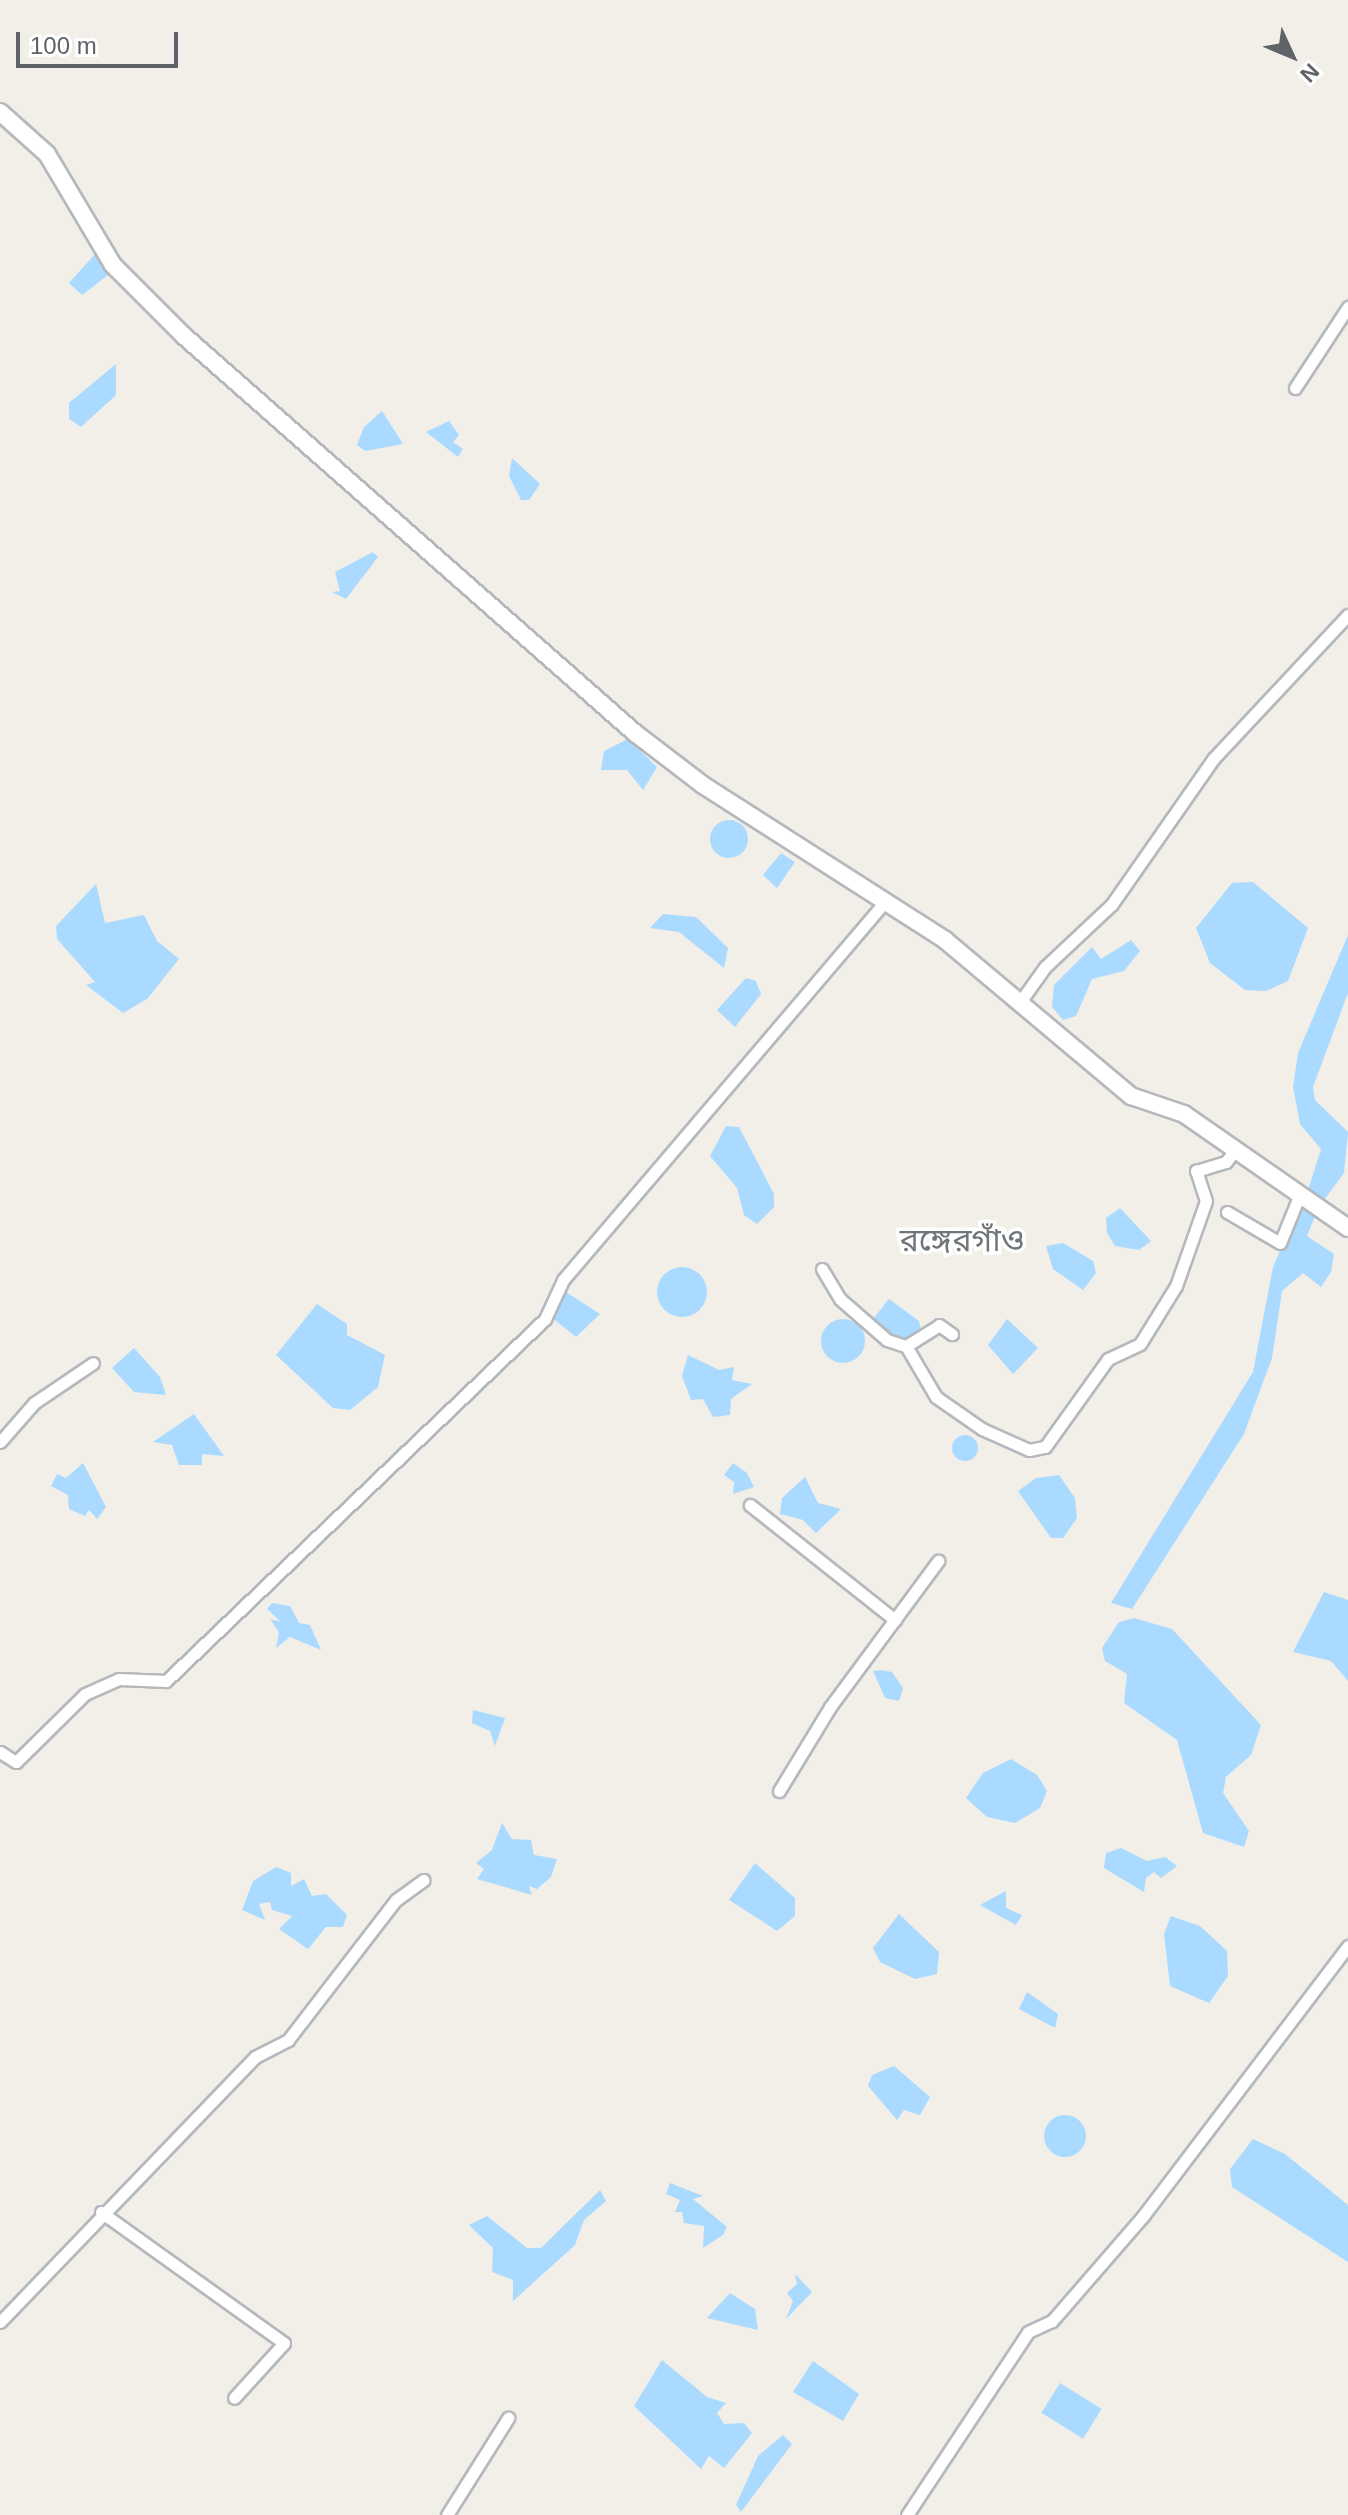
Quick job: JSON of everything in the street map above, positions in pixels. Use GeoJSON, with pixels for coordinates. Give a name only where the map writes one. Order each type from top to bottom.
{"type":"FeatureCollection","features":[{"type":"Feature","properties":{"kind":"street"},"geometry":{"type":"LineString","coordinates":[[0,112],[47,154],[113,265],[184,336],[635,733],[703,785],[886,900],[1020,1002],[1131,1096],[1184,1114],[1348,1228]]}},
{"type":"Feature","properties":{"kind":"street"},"geometry":{"type":"LineString","coordinates":[[1295,388],[1348,307]]}},
{"type":"Feature","properties":{"kind":"street"},"geometry":{"type":"LineString","coordinates":[[1020,1002],[1045,967],[1112,904],[1214,758],[1348,615]]}},
{"type":"Feature","properties":{"kind":"street"},"geometry":{"type":"LineString","coordinates":[[0,1752],[16,1762],[85,1694],[119,1679],[166,1681],[545,1319],[563,1280],[886,900]]}},
{"type":"Feature","properties":{"kind":"street"},"geometry":{"type":"LineString","coordinates":[[822,1269],[852,1311],[906,1346],[936,1397],[993,1434],[1029,1450],[1045,1447],[1108,1359],[1140,1344],[1176,1286],[1206,1201],[1196,1171],[1226,1162],[1236,1148]]}},
{"type":"Feature","properties":{"kind":"street"},"geometry":{"type":"LineString","coordinates":[[1227,1212],[1280,1243],[1300,1194]]}},
{"type":"Feature","properties":{"kind":"street"},"geometry":{"type":"LineString","coordinates":[[906,1346],[939,1325],[952,1334]]}},
{"type":"Feature","properties":{"kind":"street"},"geometry":{"type":"LineString","coordinates":[[0,1442],[34,1403],[93,1363]]}},
{"type":"Feature","properties":{"kind":"street"},"geometry":{"type":"LineString","coordinates":[[750,1505],[895,1620]]}},
{"type":"Feature","properties":{"kind":"street"},"geometry":{"type":"LineString","coordinates":[[779,1791],[938,1561]]}},
{"type":"Feature","properties":{"kind":"street"},"geometry":{"type":"LineString","coordinates":[[0,2322],[101,2212],[255,2057],[288,2040],[396,1900],[424,1880]]}},
{"type":"Feature","properties":{"kind":"street"},"geometry":{"type":"LineString","coordinates":[[907,2515],[1028,2332],[1052,2321],[1143,2216],[1348,1946]]}},
{"type":"Feature","properties":{"kind":"street"},"geometry":{"type":"LineString","coordinates":[[101,2212],[284,2343],[234,2398]]}},
{"type":"Feature","properties":{"kind":"street"},"geometry":{"type":"LineString","coordinates":[[447,2515],[508,2418]]}},
{"type":"Feature","properties":{"kind":"water"},"geometry":{"type":"Polygon","coordinates":[[[96,253],[112,272],[82,295],[69,283],[96,253]]]}},
{"type":"Feature","properties":{"kind":"water"},"geometry":{"type":"Polygon","coordinates":[[[116,364],[116,395],[81,427],[69,419],[69,403],[116,364]]]}},
{"type":"Feature","properties":{"kind":"water"},"geometry":{"type":"Polygon","coordinates":[[[382,411],[403,444],[365,451],[357,445],[364,427],[382,411]]]}},
{"type":"Feature","properties":{"kind":"water"},"geometry":{"type":"Polygon","coordinates":[[[449,421],[459,435],[453,442],[463,449],[458,457],[426,432],[449,421]]]}},
{"type":"Feature","properties":{"kind":"water"},"geometry":{"type":"Polygon","coordinates":[[[512,458],[540,484],[529,500],[521,500],[509,476],[512,458]]]}},
{"type":"Feature","properties":{"kind":"water"},"geometry":{"type":"Polygon","coordinates":[[[373,552],[378,557],[346,599],[332,592],[340,591],[335,572],[373,552]]]}},
{"type":"Feature","properties":{"kind":"water"},"geometry":{"type":"Polygon","coordinates":[[[628,739],[657,767],[643,790],[627,770],[601,770],[604,751],[628,739]]]}},
{"type":"Feature","properties":{"kind":"water"},"geometry":{"type":"Polygon","coordinates":[[[729,820],[742,826],[748,839],[742,852],[729,858],[716,852],[710,839],[716,826],[729,820]]]}},
{"type":"Feature","properties":{"kind":"water"},"geometry":{"type":"Polygon","coordinates":[[[781,853],[795,862],[777,888],[763,875],[781,853]]]}},
{"type":"Feature","properties":{"kind":"water"},"geometry":{"type":"Polygon","coordinates":[[[1253,882],[1308,928],[1288,981],[1266,991],[1245,990],[1210,963],[1196,928],[1232,883],[1253,882]]]}},
{"type":"Feature","properties":{"kind":"water"},"geometry":{"type":"Polygon","coordinates":[[[96,884],[105,923],[144,915],[157,941],[179,959],[147,999],[123,1013],[86,985],[95,982],[57,939],[56,926],[96,884]]]}},
{"type":"Feature","properties":{"kind":"water"},"geometry":{"type":"Polygon","coordinates":[[[663,914],[696,917],[728,948],[724,968],[679,932],[650,928],[663,914]]]}},
{"type":"Feature","properties":{"kind":"water"},"geometry":{"type":"Polygon","coordinates":[[[1348,935],[1348,993],[1313,1087],[1315,1100],[1348,1132],[1344,1173],[1324,1200],[1308,1190],[1321,1149],[1300,1124],[1293,1087],[1298,1053],[1348,935]]]}},
{"type":"Feature","properties":{"kind":"water"},"geometry":{"type":"Polygon","coordinates":[[[1131,940],[1140,951],[1124,971],[1092,979],[1076,1016],[1063,1020],[1052,1007],[1054,985],[1092,947],[1101,959],[1131,940]]]}},
{"type":"Feature","properties":{"kind":"water"},"geometry":{"type":"Polygon","coordinates":[[[746,978],[756,981],[761,994],[735,1027],[717,1010],[746,978]]]}},
{"type":"Feature","properties":{"kind":"water"},"geometry":{"type":"Polygon","coordinates":[[[726,1126],[739,1127],[774,1194],[774,1207],[757,1224],[744,1215],[737,1188],[710,1156],[726,1126]]]}},
{"type":"Feature","properties":{"kind":"water"},"geometry":{"type":"Polygon","coordinates":[[[1301,1201],[1317,1211],[1307,1236],[1334,1254],[1331,1272],[1321,1287],[1303,1273],[1282,1291],[1272,1358],[1244,1434],[1132,1609],[1111,1603],[1253,1372],[1273,1267],[1301,1201]]]}},
{"type":"Feature","properties":{"kind":"water"},"geometry":{"type":"Polygon","coordinates":[[[1120,1208],[1151,1241],[1139,1250],[1115,1246],[1107,1233],[1106,1218],[1120,1208]]]}},
{"type":"Feature","properties":{"kind":"water"},"geometry":{"type":"Polygon","coordinates":[[[1063,1243],[1093,1261],[1096,1273],[1083,1290],[1053,1269],[1046,1246],[1063,1243]]]}},
{"type":"Feature","properties":{"kind":"water"},"geometry":{"type":"Polygon","coordinates":[[[682,1267],[700,1274],[707,1292],[700,1310],[682,1317],[664,1310],[657,1292],[664,1274],[682,1267]]]}},
{"type":"Feature","properties":{"kind":"water"},"geometry":{"type":"Polygon","coordinates":[[[566,1292],[600,1314],[576,1337],[545,1312],[566,1292]]]}},
{"type":"Feature","properties":{"kind":"water"},"geometry":{"type":"Polygon","coordinates":[[[889,1299],[919,1321],[922,1334],[906,1346],[879,1334],[873,1319],[889,1299]]]}},
{"type":"Feature","properties":{"kind":"water"},"geometry":{"type":"Polygon","coordinates":[[[317,1304],[347,1324],[347,1335],[385,1355],[378,1387],[350,1410],[333,1408],[276,1355],[317,1304]]]}},
{"type":"Feature","properties":{"kind":"water"},"geometry":{"type":"Polygon","coordinates":[[[843,1319],[858,1326],[865,1341],[858,1356],[843,1363],[828,1356],[821,1341],[828,1326],[843,1319]]]}},
{"type":"Feature","properties":{"kind":"water"},"geometry":{"type":"Polygon","coordinates":[[[1007,1319],[1038,1348],[1013,1374],[988,1345],[1007,1319]]]}},
{"type":"Feature","properties":{"kind":"water"},"geometry":{"type":"Polygon","coordinates":[[[134,1348],[160,1377],[166,1395],[134,1392],[112,1368],[134,1348]]]}},
{"type":"Feature","properties":{"kind":"water"},"geometry":{"type":"Polygon","coordinates":[[[688,1355],[719,1370],[734,1367],[732,1380],[752,1384],[731,1399],[730,1415],[713,1417],[703,1399],[691,1400],[682,1376],[688,1355]]]}},
{"type":"Feature","properties":{"kind":"water"},"geometry":{"type":"Polygon","coordinates":[[[194,1414],[224,1456],[202,1454],[202,1465],[179,1465],[172,1445],[153,1442],[194,1414]]]}},
{"type":"Feature","properties":{"kind":"water"},"geometry":{"type":"Polygon","coordinates":[[[965,1435],[974,1439],[978,1448],[974,1457],[965,1461],[956,1457],[952,1448],[956,1439],[965,1435]]]}},
{"type":"Feature","properties":{"kind":"water"},"geometry":{"type":"Polygon","coordinates":[[[83,1463],[106,1507],[97,1519],[89,1510],[85,1516],[69,1509],[68,1495],[51,1486],[57,1474],[66,1478],[83,1463]]]}},
{"type":"Feature","properties":{"kind":"water"},"geometry":{"type":"Polygon","coordinates":[[[733,1463],[747,1473],[754,1487],[733,1494],[734,1482],[724,1475],[733,1463]]]}},
{"type":"Feature","properties":{"kind":"water"},"geometry":{"type":"Polygon","coordinates":[[[1059,1475],[1075,1498],[1077,1518],[1063,1538],[1051,1538],[1018,1491],[1036,1478],[1059,1475]]]}},
{"type":"Feature","properties":{"kind":"water"},"geometry":{"type":"Polygon","coordinates":[[[805,1477],[818,1503],[841,1509],[816,1533],[803,1520],[780,1514],[782,1498],[805,1477]]]}},
{"type":"Feature","properties":{"kind":"water"},"geometry":{"type":"Polygon","coordinates":[[[1324,1592],[1348,1600],[1348,1681],[1331,1661],[1293,1652],[1324,1592]]]}},
{"type":"Feature","properties":{"kind":"water"},"geometry":{"type":"Polygon","coordinates":[[[272,1603],[290,1606],[299,1623],[310,1625],[321,1650],[290,1637],[276,1648],[279,1632],[270,1619],[281,1622],[267,1609],[272,1603]]]}},
{"type":"Feature","properties":{"kind":"water"},"geometry":{"type":"Polygon","coordinates":[[[1134,1618],[1172,1629],[1261,1725],[1251,1755],[1226,1777],[1223,1793],[1249,1831],[1244,1847],[1203,1833],[1177,1740],[1124,1703],[1127,1674],[1105,1661],[1102,1648],[1119,1622],[1134,1618]]]}},
{"type":"Feature","properties":{"kind":"water"},"geometry":{"type":"Polygon","coordinates":[[[873,1671],[892,1672],[903,1688],[899,1701],[885,1698],[873,1671]]]}},
{"type":"Feature","properties":{"kind":"water"},"geometry":{"type":"Polygon","coordinates":[[[473,1710],[505,1718],[495,1746],[490,1731],[472,1723],[473,1710]]]}},
{"type":"Feature","properties":{"kind":"water"},"geometry":{"type":"Polygon","coordinates":[[[1011,1759],[1037,1775],[1047,1791],[1040,1808],[1015,1823],[987,1817],[966,1798],[983,1773],[1011,1759]]]}},
{"type":"Feature","properties":{"kind":"water"},"geometry":{"type":"Polygon","coordinates":[[[502,1823],[512,1839],[531,1840],[534,1855],[557,1859],[551,1877],[537,1889],[529,1886],[532,1895],[477,1879],[484,1869],[476,1863],[492,1850],[502,1823]]]}},
{"type":"Feature","properties":{"kind":"water"},"geometry":{"type":"Polygon","coordinates":[[[1121,1848],[1147,1861],[1165,1857],[1177,1866],[1161,1878],[1154,1872],[1146,1878],[1144,1892],[1104,1868],[1106,1853],[1121,1848]]]}},
{"type":"Feature","properties":{"kind":"water"},"geometry":{"type":"Polygon","coordinates":[[[755,1863],[795,1898],[795,1916],[777,1931],[729,1900],[755,1863]]]}},
{"type":"Feature","properties":{"kind":"water"},"geometry":{"type":"Polygon","coordinates":[[[276,1867],[291,1873],[291,1886],[304,1879],[312,1896],[326,1894],[347,1915],[343,1927],[326,1927],[308,1949],[279,1929],[292,1916],[272,1910],[270,1902],[259,1904],[265,1920],[242,1910],[253,1881],[276,1867]]]}},
{"type":"Feature","properties":{"kind":"water"},"geometry":{"type":"Polygon","coordinates":[[[1006,1891],[1006,1908],[1022,1915],[1016,1925],[980,1905],[1006,1891]]]}},
{"type":"Feature","properties":{"kind":"water"},"geometry":{"type":"Polygon","coordinates":[[[899,1914],[939,1952],[937,1974],[915,1979],[880,1962],[873,1948],[899,1914]]]}},
{"type":"Feature","properties":{"kind":"water"},"geometry":{"type":"Polygon","coordinates":[[[1171,1916],[1200,1926],[1227,1951],[1228,1976],[1209,2003],[1170,1986],[1164,1934],[1171,1916]]]}},
{"type":"Feature","properties":{"kind":"water"},"geometry":{"type":"Polygon","coordinates":[[[1027,1992],[1058,2014],[1055,2028],[1019,2009],[1027,1992]]]}},
{"type":"Feature","properties":{"kind":"water"},"geometry":{"type":"Polygon","coordinates":[[[894,2066],[930,2097],[920,2115],[904,2110],[897,2120],[868,2086],[872,2075],[894,2066]]]}},
{"type":"Feature","properties":{"kind":"water"},"geometry":{"type":"Polygon","coordinates":[[[1065,2115],[1080,2121],[1086,2136],[1080,2151],[1065,2157],[1050,2151],[1044,2136],[1050,2121],[1065,2115]]]}},
{"type":"Feature","properties":{"kind":"water"},"geometry":{"type":"Polygon","coordinates":[[[1253,2139],[1285,2154],[1348,2205],[1348,2262],[1232,2187],[1230,2169],[1253,2139]]]}},
{"type":"Feature","properties":{"kind":"water"},"geometry":{"type":"Polygon","coordinates":[[[670,2183],[703,2196],[693,2199],[727,2227],[723,2235],[703,2248],[704,2226],[684,2223],[682,2212],[675,2212],[680,2200],[666,2194],[670,2183]]]}},
{"type":"Feature","properties":{"kind":"water"},"geometry":{"type":"Polygon","coordinates":[[[600,2190],[606,2201],[584,2220],[575,2245],[513,2301],[513,2280],[492,2272],[493,2248],[469,2225],[487,2216],[527,2248],[541,2248],[600,2190]]]}},
{"type":"Feature","properties":{"kind":"water"},"geometry":{"type":"Polygon","coordinates":[[[795,2274],[812,2292],[786,2319],[793,2301],[787,2293],[797,2284],[795,2274]]]}},
{"type":"Feature","properties":{"kind":"water"},"geometry":{"type":"Polygon","coordinates":[[[730,2293],[755,2309],[758,2330],[707,2318],[730,2293]]]}},
{"type":"Feature","properties":{"kind":"water"},"geometry":{"type":"Polygon","coordinates":[[[662,2360],[707,2397],[726,2403],[717,2413],[724,2424],[744,2423],[752,2433],[724,2468],[709,2456],[701,2469],[634,2406],[662,2360]]]}},
{"type":"Feature","properties":{"kind":"water"},"geometry":{"type":"Polygon","coordinates":[[[813,2361],[859,2394],[843,2421],[793,2392],[813,2361]]]}},
{"type":"Feature","properties":{"kind":"water"},"geometry":{"type":"Polygon","coordinates":[[[1060,2383],[1102,2409],[1083,2439],[1041,2413],[1060,2383]]]}},
{"type":"Feature","properties":{"kind":"water"},"geometry":{"type":"Polygon","coordinates":[[[783,2435],[792,2444],[741,2512],[736,2505],[758,2456],[783,2435]]]}},
{"type":"Feature","properties":{"kind":"district","name":"রঙ্গেরগাঁও"},"geometry":{"type":"Point","coordinates":[962,1240]}}]}
